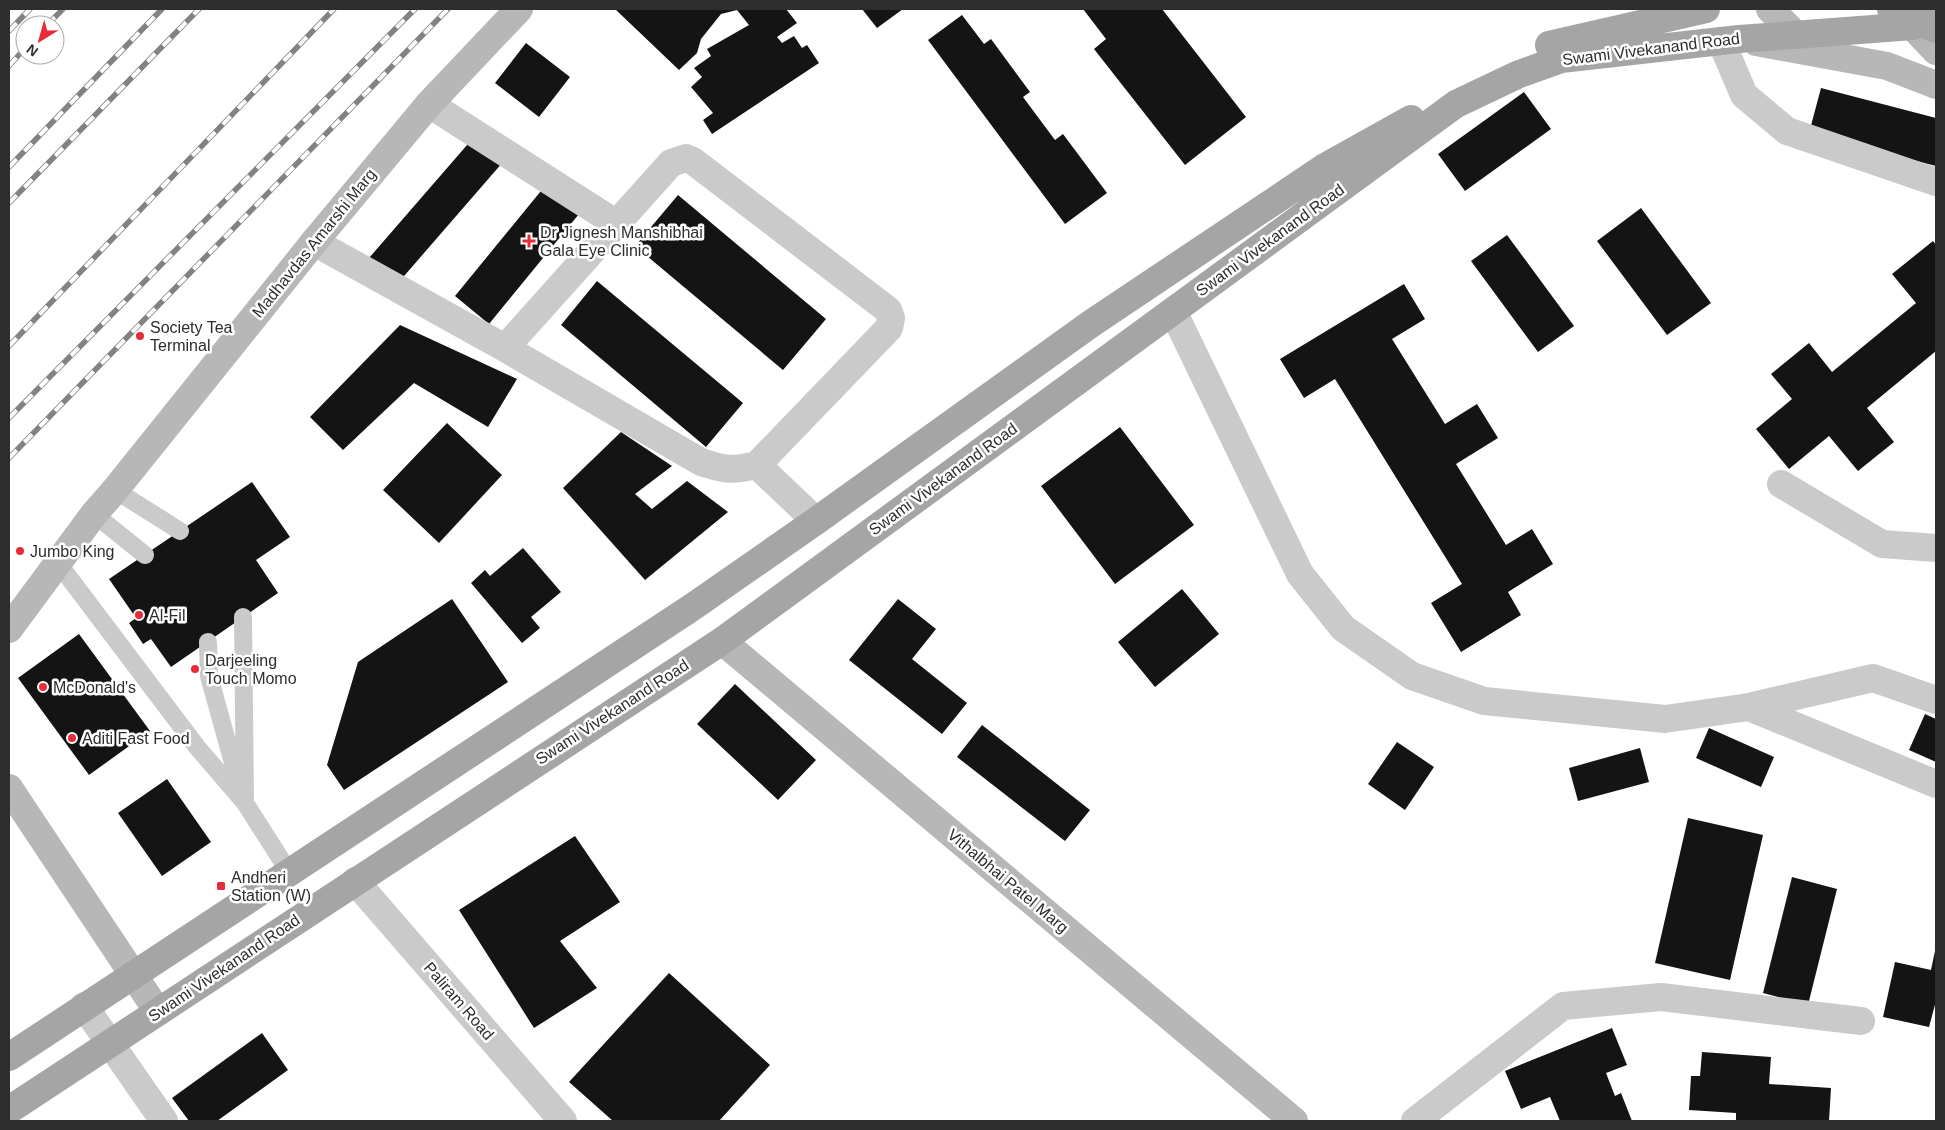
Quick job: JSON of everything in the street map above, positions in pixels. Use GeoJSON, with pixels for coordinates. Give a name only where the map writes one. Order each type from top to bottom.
{"type":"FeatureCollection","features":[{"type":"Feature","properties":{"kind":"main road","name":"Swami Vivekanand Road"},"geometry":{"type":"LineString","coordinates":[[9,1057],[691,608],[816,521],[1092,323],[1324,167],[1542,46],[1706,9]]}},
{"type":"Feature","properties":{"kind":"main road"},"geometry":{"type":"LineString","coordinates":[[1891,9],[1920,20]]}},
{"type":"Feature","properties":{"kind":"main road","name":"Swami Vivekanand Road"},"geometry":{"type":"LineString","coordinates":[[9,1110],[355,880],[722,641],[1456,104],[1517,74],[1561,59],[1920,20]]}},
{"type":"Feature","properties":{"kind":"street","name":"Madhavdas Amarshi Marg"},"geometry":{"type":"LineString","coordinates":[[9,629],[94,514],[314,242],[429,104],[519,9]]}},
{"type":"Feature","properties":{"kind":"street"},"geometry":{"type":"LineString","coordinates":[[1770,9],[1795,34]]}},
{"type":"Feature","properties":{"kind":"street"},"geometry":{"type":"LineString","coordinates":[[1920,20],[1936,52]]}},
{"type":"Feature","properties":{"kind":"street"},"geometry":{"type":"LineString","coordinates":[[1936,85],[1887,66],[1730,40],[1744,95],[1787,131],[1936,182]]}},
{"type":"Feature","properties":{"kind":"street"},"geometry":{"type":"LineString","coordinates":[[429,104],[617,224]]}},
{"type":"Feature","properties":{"kind":"street"},"geometry":{"type":"LineString","coordinates":[[314,242],[505,348],[701,462],[717,468],[737,470],[757,465],[889,328],[891,318],[888,310],[693,161],[686,158],[670,163],[505,348]]}},
{"type":"Feature","properties":{"kind":"street"},"geometry":{"type":"LineString","coordinates":[[1173,311],[1300,574],[1343,628],[1412,676],[1484,701],[1666,719],[1749,707],[1873,678],[1936,700]]}},
{"type":"Feature","properties":{"kind":"street"},"geometry":{"type":"LineString","coordinates":[[757,465],[816,521]]}},
{"type":"Feature","properties":{"kind":"street"},"geometry":{"type":"LineString","coordinates":[[1781,484],[1882,544],[1936,548]]}},
{"type":"Feature","properties":{"kind":"street","name":"Vithalbhai Patel Marg"},"geometry":{"type":"LineString","coordinates":[[722,641],[1294,1121]]}},
{"type":"Feature","properties":{"kind":"street"},"geometry":{"type":"LineString","coordinates":[[1749,707],[1936,784]]}},
{"type":"Feature","properties":{"kind":"street"},"geometry":{"type":"LineString","coordinates":[[9,788],[158,1012]]}},
{"type":"Feature","properties":{"kind":"street","name":"Paliram Road"},"geometry":{"type":"LineString","coordinates":[[355,880],[563,1121]]}},
{"type":"Feature","properties":{"kind":"street"},"geometry":{"type":"LineString","coordinates":[[1416,1121],[1563,1006],[1661,997],[1861,1021]]}},
{"type":"Feature","properties":{"kind":"street"},"geometry":{"type":"LineString","coordinates":[[84,1006],[164,1121]]}},
{"type":"Feature","properties":{"kind":"lane"},"geometry":{"type":"LineString","coordinates":[[115,490],[180,531]]}},
{"type":"Feature","properties":{"kind":"lane"},"geometry":{"type":"LineString","coordinates":[[94,514],[145,555]]}},
{"type":"Feature","properties":{"kind":"lane"},"geometry":{"type":"LineString","coordinates":[[58,563],[197,747],[245,803],[289,872]]}},
{"type":"Feature","properties":{"kind":"lane"},"geometry":{"type":"LineString","coordinates":[[244,617],[245,803]]}},
{"type":"Feature","properties":{"kind":"lane"},"geometry":{"type":"LineString","coordinates":[[208,642],[209,676],[245,803]]}},
{"type":"Feature","properties":{"kind":"building"},"geometry":{"type":"Polygon","coordinates":[[[615,9],[786,9],[797,23],[777,37],[782,43],[794,36],[802,48],[807,45],[819,63],[712,134],[703,120],[713,113],[691,87],[702,77],[694,68],[711,56],[707,49],[749,25],[737,10],[721,14],[701,39],[697,53],[679,70],[615,9]]]}},
{"type":"Feature","properties":{"kind":"building"},"geometry":{"type":"Polygon","coordinates":[[[862,9],[903,9],[877,28],[862,9]]]}},
{"type":"Feature","properties":{"kind":"building"},"geometry":{"type":"Polygon","coordinates":[[[1083,9],[1162,9],[1246,117],[1185,165],[1094,49],[1106,39],[1083,9]]]}},
{"type":"Feature","properties":{"kind":"building"},"geometry":{"type":"Polygon","coordinates":[[[962,15],[984,44],[991,39],[1030,92],[1023,97],[1055,140],[1063,134],[1107,193],[1065,224],[928,40],[962,15]]]}},
{"type":"Feature","properties":{"kind":"building"},"geometry":{"type":"Polygon","coordinates":[[[526,43],[570,77],[539,117],[495,83],[526,43]]]}},
{"type":"Feature","properties":{"kind":"building"},"geometry":{"type":"Polygon","coordinates":[[[1821,88],[1936,118],[1936,166],[1809,133],[1821,88]]]}},
{"type":"Feature","properties":{"kind":"building"},"geometry":{"type":"Polygon","coordinates":[[[1524,92],[1551,129],[1465,191],[1438,154],[1524,92]]]}},
{"type":"Feature","properties":{"kind":"building"},"geometry":{"type":"Polygon","coordinates":[[[474,137],[503,162],[398,283],[369,258],[474,137]]]}},
{"type":"Feature","properties":{"kind":"building","name":"Dr Jignesh Manshibhai Gala Eye Clinic"},"geometry":{"type":"Polygon","coordinates":[[[545,186],[579,214],[489,324],[455,296],[545,186]]]}},
{"type":"Feature","properties":{"kind":"building"},"geometry":{"type":"Polygon","coordinates":[[[678,195],[826,319],[783,370],[635,246],[678,195]]]}},
{"type":"Feature","properties":{"kind":"building"},"geometry":{"type":"Polygon","coordinates":[[[1641,208],[1711,303],[1667,335],[1597,241],[1641,208]]]}},
{"type":"Feature","properties":{"kind":"building"},"geometry":{"type":"Polygon","coordinates":[[[1507,235],[1574,326],[1538,352],[1471,261],[1507,235]]]}},
{"type":"Feature","properties":{"kind":"building"},"geometry":{"type":"Polygon","coordinates":[[[1933,241],[1936,245],[1936,351],[1867,408],[1894,442],[1858,471],[1829,436],[1789,469],[1756,429],[1792,399],[1771,374],[1809,343],[1832,372],[1916,303],[1892,274],[1933,241]]]}},
{"type":"Feature","properties":{"kind":"building"},"geometry":{"type":"Polygon","coordinates":[[[597,281],[743,403],[706,447],[561,325],[597,281]]]}},
{"type":"Feature","properties":{"kind":"building"},"geometry":{"type":"Polygon","coordinates":[[[1404,284],[1425,319],[1392,339],[1445,424],[1477,404],[1498,438],[1456,464],[1506,545],[1532,529],[1553,564],[1508,592],[1521,615],[1461,652],[1431,603],[1462,584],[1335,379],[1304,398],[1280,359],[1404,284]]]}},
{"type":"Feature","properties":{"kind":"building"},"geometry":{"type":"Polygon","coordinates":[[[400,325],[517,379],[488,427],[414,383],[343,450],[310,417],[400,325]]]}},
{"type":"Feature","properties":{"kind":"building"},"geometry":{"type":"Polygon","coordinates":[[[447,423],[502,475],[439,543],[383,490],[447,423]]]}},
{"type":"Feature","properties":{"kind":"building"},"geometry":{"type":"Polygon","coordinates":[[[1120,427],[1194,525],[1115,584],[1041,486],[1120,427]]]}},
{"type":"Feature","properties":{"kind":"building"},"geometry":{"type":"Polygon","coordinates":[[[621,432],[672,466],[635,494],[652,509],[687,481],[728,512],[645,580],[563,488],[621,432]]]}},
{"type":"Feature","properties":{"kind":"building"},"geometry":{"type":"Polygon","coordinates":[[[252,482],[290,537],[256,560],[278,593],[171,667],[151,639],[143,644],[129,623],[136,618],[109,579],[252,482]]]}},
{"type":"Feature","properties":{"kind":"building"},"geometry":{"type":"Polygon","coordinates":[[[523,548],[561,592],[531,617],[540,628],[522,643],[471,583],[485,570],[490,576],[523,548]]]}},
{"type":"Feature","properties":{"kind":"building"},"geometry":{"type":"Polygon","coordinates":[[[1182,589],[1219,634],[1155,687],[1118,642],[1182,589]]]}},
{"type":"Feature","properties":{"kind":"building"},"geometry":{"type":"Polygon","coordinates":[[[452,599],[508,682],[344,790],[327,765],[358,662],[452,599]]]}},
{"type":"Feature","properties":{"kind":"building"},"geometry":{"type":"Polygon","coordinates":[[[898,599],[936,629],[912,659],[967,703],[942,734],[849,660],[898,599]]]}},
{"type":"Feature","properties":{"kind":"building"},"geometry":{"type":"Polygon","coordinates":[[[79,634],[150,731],[89,775],[18,678],[79,634]]]}},
{"type":"Feature","properties":{"kind":"building"},"geometry":{"type":"Polygon","coordinates":[[[735,684],[816,760],[778,800],[697,724],[735,684]]]}},
{"type":"Feature","properties":{"kind":"building"},"geometry":{"type":"Polygon","coordinates":[[[1925,714],[1936,719],[1936,762],[1909,750],[1925,714]]]}},
{"type":"Feature","properties":{"kind":"building"},"geometry":{"type":"Polygon","coordinates":[[[982,725],[1090,810],[1065,841],[957,757],[982,725]]]}},
{"type":"Feature","properties":{"kind":"building"},"geometry":{"type":"Polygon","coordinates":[[[1709,728],[1774,757],[1761,787],[1696,758],[1709,728]]]}},
{"type":"Feature","properties":{"kind":"building"},"geometry":{"type":"Polygon","coordinates":[[[1397,742],[1434,767],[1405,810],[1368,784],[1397,742]]]}},
{"type":"Feature","properties":{"kind":"building"},"geometry":{"type":"Polygon","coordinates":[[[1640,748],[1649,782],[1578,801],[1569,768],[1640,748]]]}},
{"type":"Feature","properties":{"kind":"building"},"geometry":{"type":"Polygon","coordinates":[[[167,779],[211,842],[162,876],[118,813],[167,779]]]}},
{"type":"Feature","properties":{"kind":"building"},"geometry":{"type":"Polygon","coordinates":[[[1688,818],[1763,835],[1730,980],[1655,963],[1688,818]]]}},
{"type":"Feature","properties":{"kind":"building"},"geometry":{"type":"Polygon","coordinates":[[[575,836],[620,902],[560,941],[597,988],[534,1028],[459,910],[575,836]]]}},
{"type":"Feature","properties":{"kind":"building"},"geometry":{"type":"Polygon","coordinates":[[[1792,877],[1837,889],[1808,1005],[1763,993],[1792,877]]]}},
{"type":"Feature","properties":{"kind":"building"},"geometry":{"type":"Polygon","coordinates":[[[1935,951],[1936,1001],[1929,1027],[1883,1017],[1895,962],[1931,970],[1935,951]]]}},
{"type":"Feature","properties":{"kind":"building"},"geometry":{"type":"Polygon","coordinates":[[[669,973],[770,1065],[719,1121],[613,1121],[569,1082],[669,973]]]}},
{"type":"Feature","properties":{"kind":"building"},"geometry":{"type":"Polygon","coordinates":[[[1612,1028],[1627,1065],[1606,1073],[1615,1096],[1621,1093],[1632,1121],[1560,1121],[1550,1097],[1521,1109],[1505,1071],[1612,1028]]]}},
{"type":"Feature","properties":{"kind":"building"},"geometry":{"type":"Polygon","coordinates":[[[262,1033],[288,1070],[217,1121],[189,1121],[172,1098],[262,1033]]]}},
{"type":"Feature","properties":{"kind":"building"},"geometry":{"type":"Polygon","coordinates":[[[1702,1052],[1771,1057],[1769,1084],[1831,1088],[1829,1121],[1736,1121],[1736,1113],[1689,1110],[1691,1076],[1700,1076],[1702,1052]]]}},
{"type":"Feature","properties":{"kind":"railway"},"geometry":{"type":"LineString","coordinates":[[9,31],[30,9]]}},
{"type":"Feature","properties":{"kind":"railway"},"geometry":{"type":"LineString","coordinates":[[57,15],[63,9]]}},
{"type":"Feature","properties":{"kind":"railway"},"geometry":{"type":"LineString","coordinates":[[9,167],[162,9]]}},
{"type":"Feature","properties":{"kind":"railway"},"geometry":{"type":"LineString","coordinates":[[9,203],[199,9]]}},
{"type":"Feature","properties":{"kind":"railway"},"geometry":{"type":"LineString","coordinates":[[9,346],[334,9]]}},
{"type":"Feature","properties":{"kind":"railway"},"geometry":{"type":"LineString","coordinates":[[9,418],[415,9]]}},
{"type":"Feature","properties":{"kind":"railway"},"geometry":{"type":"LineString","coordinates":[[9,458],[448,9]]}},
{"type":"Feature","properties":{"kind":"railway"},"geometry":{"type":"LineString","coordinates":[[9,66],[15,59]]}},
{"type":"Feature","properties":{"kind":"place","name":"Dr Jignesh Manshibhai Gala Eye Clinic"},"geometry":{"type":"Point","coordinates":[529,241]}},
{"type":"Feature","properties":{"kind":"place","name":"Society Tea Terminal"},"geometry":{"type":"Point","coordinates":[140,336]}},
{"type":"Feature","properties":{"kind":"place","name":"Jumbo King"},"geometry":{"type":"Point","coordinates":[20,551]}},
{"type":"Feature","properties":{"kind":"place","name":"Al-Fil"},"geometry":{"type":"Point","coordinates":[139,615]}},
{"type":"Feature","properties":{"kind":"place","name":"Darjeeling Touch Momo"},"geometry":{"type":"Point","coordinates":[195,669]}},
{"type":"Feature","properties":{"kind":"place","name":"McDonald's"},"geometry":{"type":"Point","coordinates":[43,687]}},
{"type":"Feature","properties":{"kind":"place","name":"Aditi Fast Food"},"geometry":{"type":"Point","coordinates":[72,738]}},
{"type":"Feature","properties":{"kind":"place","name":"Andheri Station (W)"},"geometry":{"type":"Point","coordinates":[221,886]}}]}
